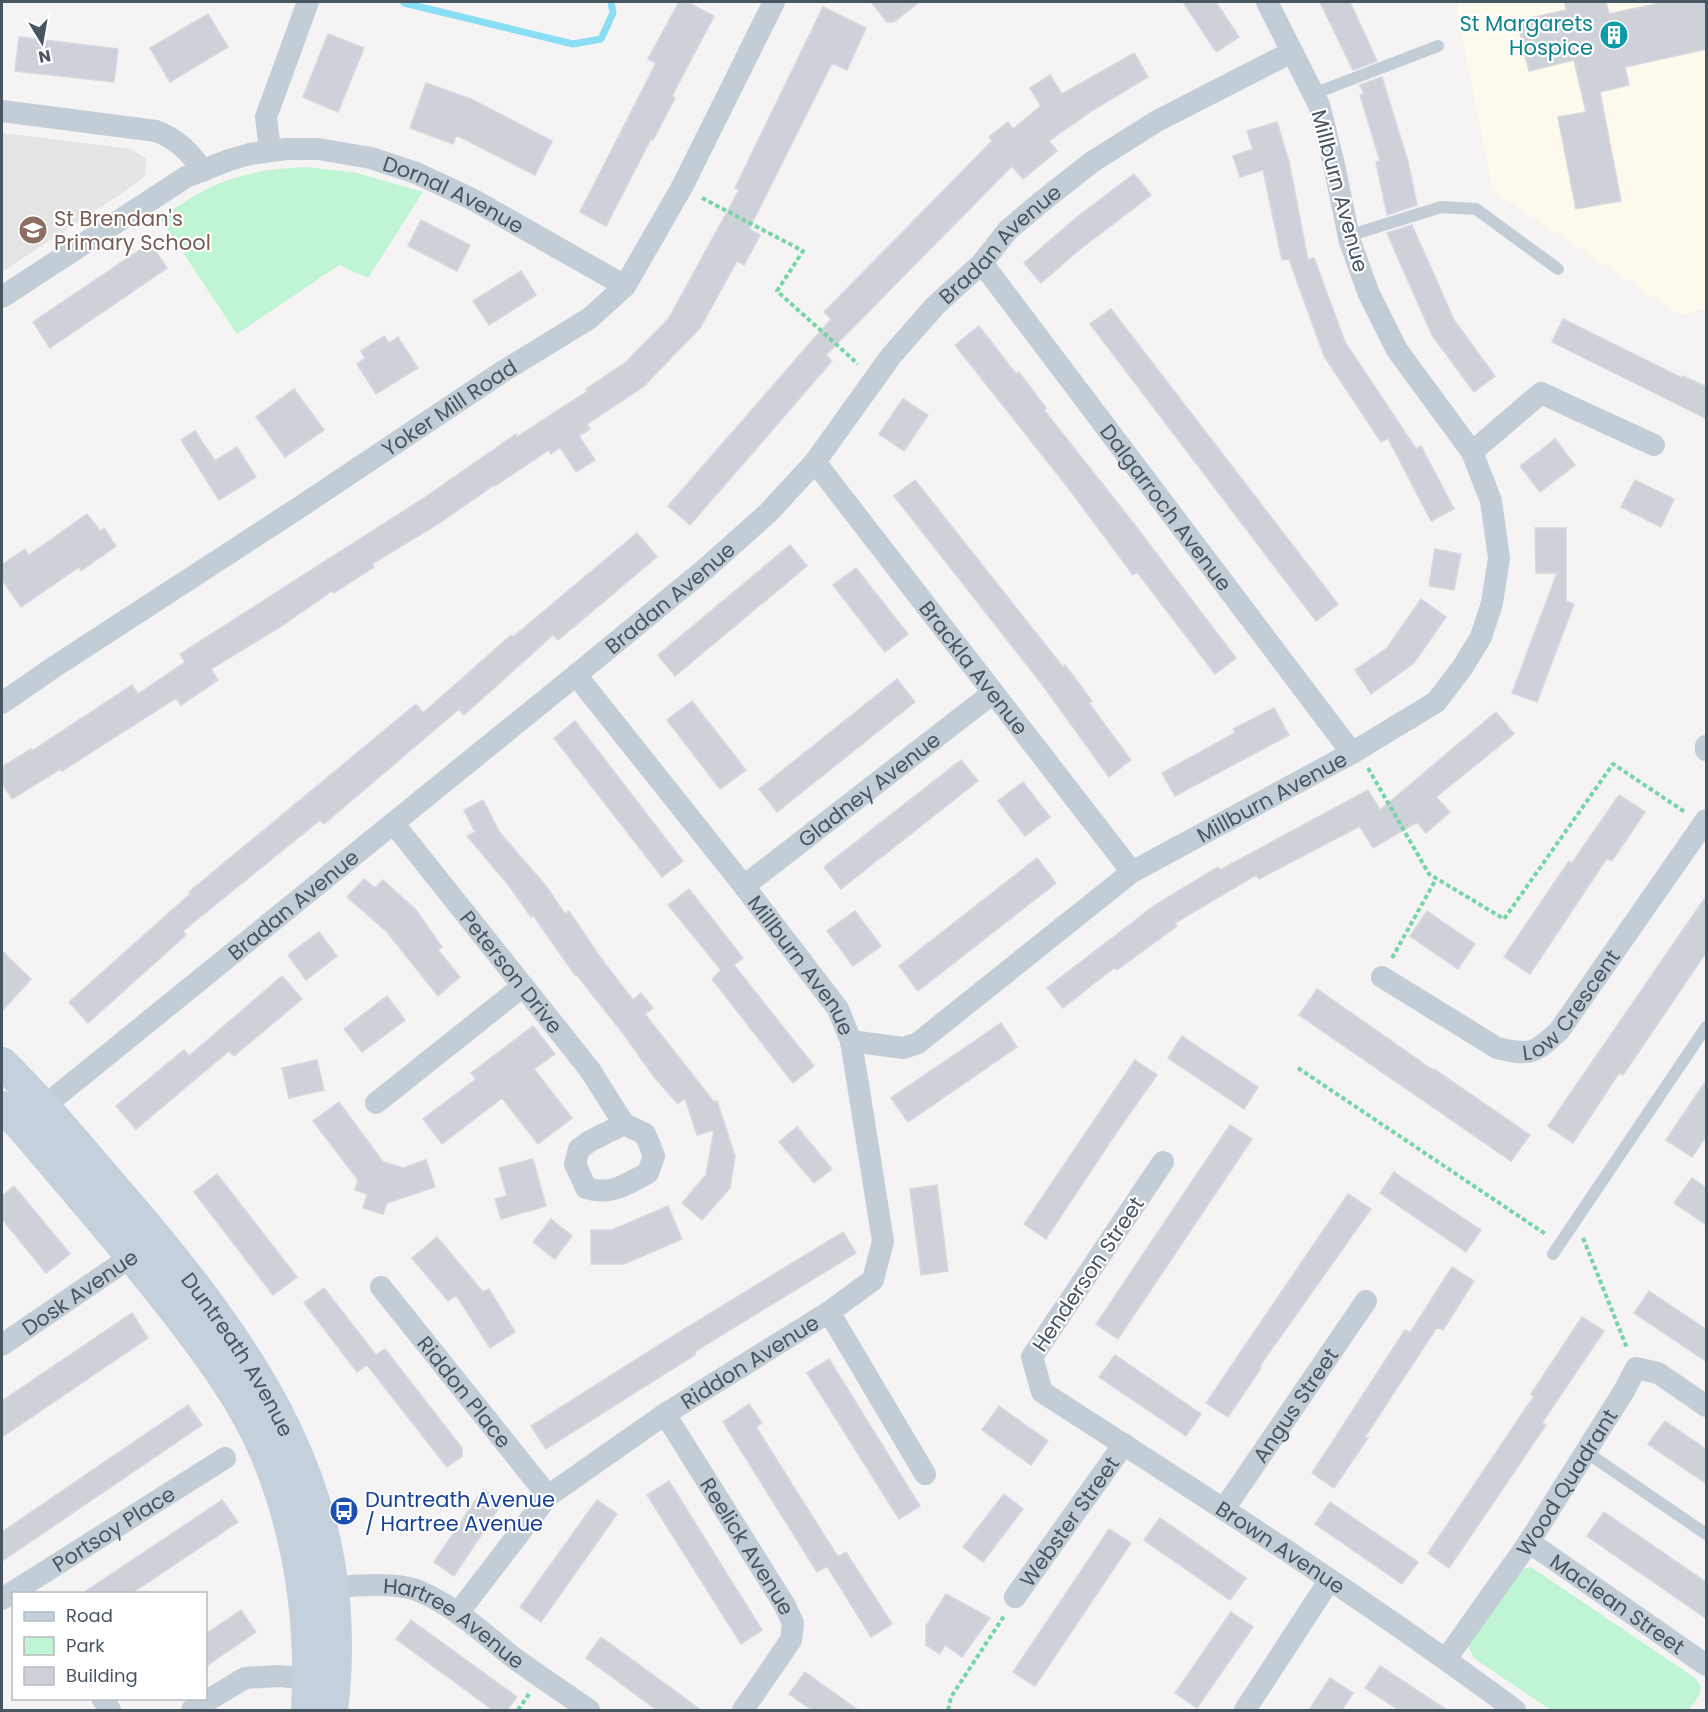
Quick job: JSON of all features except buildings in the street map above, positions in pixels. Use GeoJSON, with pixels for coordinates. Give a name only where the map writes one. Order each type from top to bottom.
{"type":"FeatureCollection","features":[{"type":"Feature","properties":{"kind":"street"},"geometry":{"type":"LineString","coordinates":[[268,151],[266,117],[308,2]]}},
{"type":"Feature","properties":{"kind":"street","name":"Yoker Mill Road"},"geometry":{"type":"LineString","coordinates":[[2,703],[502,372],[591,318],[625,286],[682,187],[774,2]]}},
{"type":"Feature","properties":{"kind":"street","name":"Millburn Avenue"},"geometry":{"type":"LineString","coordinates":[[576,675],[744,886],[838,1009],[851,1041],[903,1048],[918,1043],[1132,872],[1355,751],[1436,702],[1462,668],[1481,637],[1492,603],[1499,558],[1491,501],[1472,452],[1397,350],[1369,294],[1348,236],[1319,105],[1267,2]]}},
{"type":"Feature","properties":{"kind":"street","name":"Bradan Avenue"},"geometry":{"type":"LineString","coordinates":[[22,1112],[394,824],[704,570],[768,513],[815,462],[891,356],[935,306],[981,263],[1008,230],[1092,162],[1157,121],[1292,52]]}},
{"type":"Feature","properties":{"kind":"street"},"geometry":{"type":"LineString","coordinates":[[2,111],[156,131],[183,146],[194,174]]}},
{"type":"Feature","properties":{"kind":"street","name":"Dornal Avenue"},"geometry":{"type":"LineString","coordinates":[[2,297],[194,174],[229,160],[268,151],[318,149],[371,158],[416,173],[472,200],[625,286]]}},
{"type":"Feature","properties":{"kind":"street","name":"Dalgarroch Avenue"},"geometry":{"type":"LineString","coordinates":[[981,263],[1355,751]]}},
{"type":"Feature","properties":{"kind":"street"},"geometry":{"type":"LineString","coordinates":[[1472,452],[1541,393],[1654,445]]}},
{"type":"Feature","properties":{"kind":"street","name":"Brackla Avenue"},"geometry":{"type":"LineString","coordinates":[[815,462],[1132,872]]}},
{"type":"Feature","properties":{"kind":"street","name":"Gladney Avenue"},"geometry":{"type":"LineString","coordinates":[[744,886],[993,693]]}},
{"type":"Feature","properties":{"kind":"street","name":"Low Crescent"},"geometry":{"type":"LineString","coordinates":[[1382,977],[1497,1048],[1516,1053],[1539,1050],[1559,1031],[1705,822]]}},
{"type":"Feature","properties":{"kind":"street","name":"Peterson Drive"},"geometry":{"type":"LineString","coordinates":[[394,824],[590,1070],[624,1124]]}},
{"type":"Feature","properties":{"kind":"street"},"geometry":{"type":"LineString","coordinates":[[376,1103],[523,986]]}},
{"type":"Feature","properties":{"kind":"street","name":"Riddon Avenue"},"geometry":{"type":"LineString","coordinates":[[458,1613],[548,1496],[665,1414],[829,1312],[873,1280],[883,1240],[851,1041]]}},
{"type":"Feature","properties":{"kind":"street","name":"Duntreath Avenue"},"geometry":{"type":"LineString","coordinates":[[2,1063],[22,1112],[216,1366],[253,1427],[278,1486],[292,1535],[318,1590],[336,1636],[325,1690],[307,1710]]}},
{"type":"Feature","properties":{"kind":"street","name":"Duntreath Avenue"},"geometry":{"type":"LineString","coordinates":[[22,1112],[157,1238],[244,1353],[281,1418],[315,1502],[318,1590]]}},
{"type":"Feature","properties":{"kind":"street","name":"Henderson Street"},"geometry":{"type":"LineString","coordinates":[[1042,1392],[1032,1357],[1163,1162]]}},
{"type":"Feature","properties":{"kind":"street","name":"Dosk Avenue"},"geometry":{"type":"LineString","coordinates":[[2,1345],[157,1238]]}},
{"type":"Feature","properties":{"kind":"street","name":"Riddon Place"},"geometry":{"type":"LineString","coordinates":[[381,1287],[548,1496]]}},
{"type":"Feature","properties":{"kind":"street","name":"Angus Street"},"geometry":{"type":"LineString","coordinates":[[1224,1509],[1366,1301]]}},
{"type":"Feature","properties":{"kind":"street"},"geometry":{"type":"LineString","coordinates":[[829,1312],[925,1474]]}},
{"type":"Feature","properties":{"kind":"street"},"geometry":{"type":"LineString","coordinates":[[1636,1368],[1658,1373],[1707,1406]]}},
{"type":"Feature","properties":{"kind":"street","name":"Wood Quadrant"},"geometry":{"type":"LineString","coordinates":[[1446,1659],[1529,1542],[1624,1391],[1636,1368]]}},
{"type":"Feature","properties":{"kind":"street","name":"Brown Avenue"},"geometry":{"type":"LineString","coordinates":[[1042,1392],[1224,1509],[1446,1659],[1515,1710]]}},
{"type":"Feature","properties":{"kind":"street","name":"Reelick Avenue"},"geometry":{"type":"LineString","coordinates":[[665,1414],[784,1604],[793,1623],[791,1640],[743,1710]]}},
{"type":"Feature","properties":{"kind":"street","name":"Webster Street"},"geometry":{"type":"LineString","coordinates":[[1015,1598],[1124,1444]]}},
{"type":"Feature","properties":{"kind":"street","name":"Portsoy Place"},"geometry":{"type":"LineString","coordinates":[[28,1589],[225,1458]]}},
{"type":"Feature","properties":{"kind":"street","name":"Maclean Street"},"geometry":{"type":"LineString","coordinates":[[1529,1542],[1707,1665]]}},
{"type":"Feature","properties":{"kind":"street"},"geometry":{"type":"LineString","coordinates":[[1245,1710],[1329,1581]]}},
{"type":"Feature","properties":{"kind":"street","name":"Hartree Avenue"},"geometry":{"type":"LineString","coordinates":[[318,1590],[385,1585],[419,1591],[458,1613],[517,1659],[589,1710]]}},
{"type":"Feature","properties":{"kind":"street"},"geometry":{"type":"LineString","coordinates":[[192,1710],[245,1678],[279,1676],[325,1690]]}},
{"type":"Feature","properties":{"kind":"lane"},"geometry":{"type":"LineString","coordinates":[[1314,94],[1438,46]]}},
{"type":"Feature","properties":{"kind":"lane"},"geometry":{"type":"LineString","coordinates":[[1348,236],[1441,207],[1476,209],[1558,269]]}},
{"type":"Feature","properties":{"kind":"lane"},"geometry":{"type":"LineString","coordinates":[[1556,1249],[1707,1027]]}},
{"type":"Feature","properties":{"kind":"lane"},"geometry":{"type":"LineString","coordinates":[[1586,1452],[1707,1534]]}},
{"type":"Feature","properties":{"kind":"path"},"geometry":{"type":"LineString","coordinates":[[682,187],[803,251],[777,291],[874,379]]}},
{"type":"Feature","properties":{"kind":"path"},"geometry":{"type":"LineString","coordinates":[[1355,751],[1429,874],[1504,919],[1613,764],[1705,822]]}},
{"type":"Feature","properties":{"kind":"path"},"geometry":{"type":"LineString","coordinates":[[1382,977],[1436,879]]}},
{"type":"Feature","properties":{"kind":"path"},"geometry":{"type":"LineString","coordinates":[[1298,1068],[1556,1249]]}},
{"type":"Feature","properties":{"kind":"path"},"geometry":{"type":"LineString","coordinates":[[1576,1222],[1636,1368]]}},
{"type":"Feature","properties":{"kind":"path"},"geometry":{"type":"LineString","coordinates":[[948,1710],[951,1697],[1015,1598]]}},
{"type":"Feature","properties":{"kind":"shaded area"},"geometry":{"type":"Polygon","coordinates":[[[1458,2],[1706,2],[1706,309],[1680,315],[1493,191],[1458,16],[1458,2]]]}},
{"type":"Feature","properties":{"kind":"shaded area","name":"St Brendan's Primary School"},"geometry":{"type":"Polygon","coordinates":[[[2,133],[131,149],[146,159],[145,176],[2,272],[2,133]]]}},
{"type":"Feature","properties":{"kind":"green space"},"geometry":{"type":"Polygon","coordinates":[[[306,167],[357,173],[423,192],[368,278],[339,265],[237,334],[160,218],[204,190],[231,179],[262,171],[306,167]]]}},
{"type":"Feature","properties":{"kind":"green space"},"geometry":{"type":"Polygon","coordinates":[[[1531,1567],[1695,1678],[1701,1686],[1700,1694],[1689,1710],[1551,1710],[1475,1659],[1469,1649],[1469,1641],[1518,1570],[1531,1567]]]}},
{"type":"Feature","properties":{"kind":"waterway"},"geometry":{"type":"LineString","coordinates":[[404,3],[573,44],[601,39],[613,13],[611,2]]}},
{"type":"Feature","properties":{"kind":"place","name":"St Margarets Hospice"},"geometry":{"type":"Point","coordinates":[1614,35]}},
{"type":"Feature","properties":{"kind":"place","name":"St Brendan's Primary School"},"geometry":{"type":"Point","coordinates":[33,230]}},
{"type":"Feature","properties":{"kind":"place","name":"Duntreath Avenue / Hartree Avenue"},"geometry":{"type":"Point","coordinates":[344,1511]}}]}
